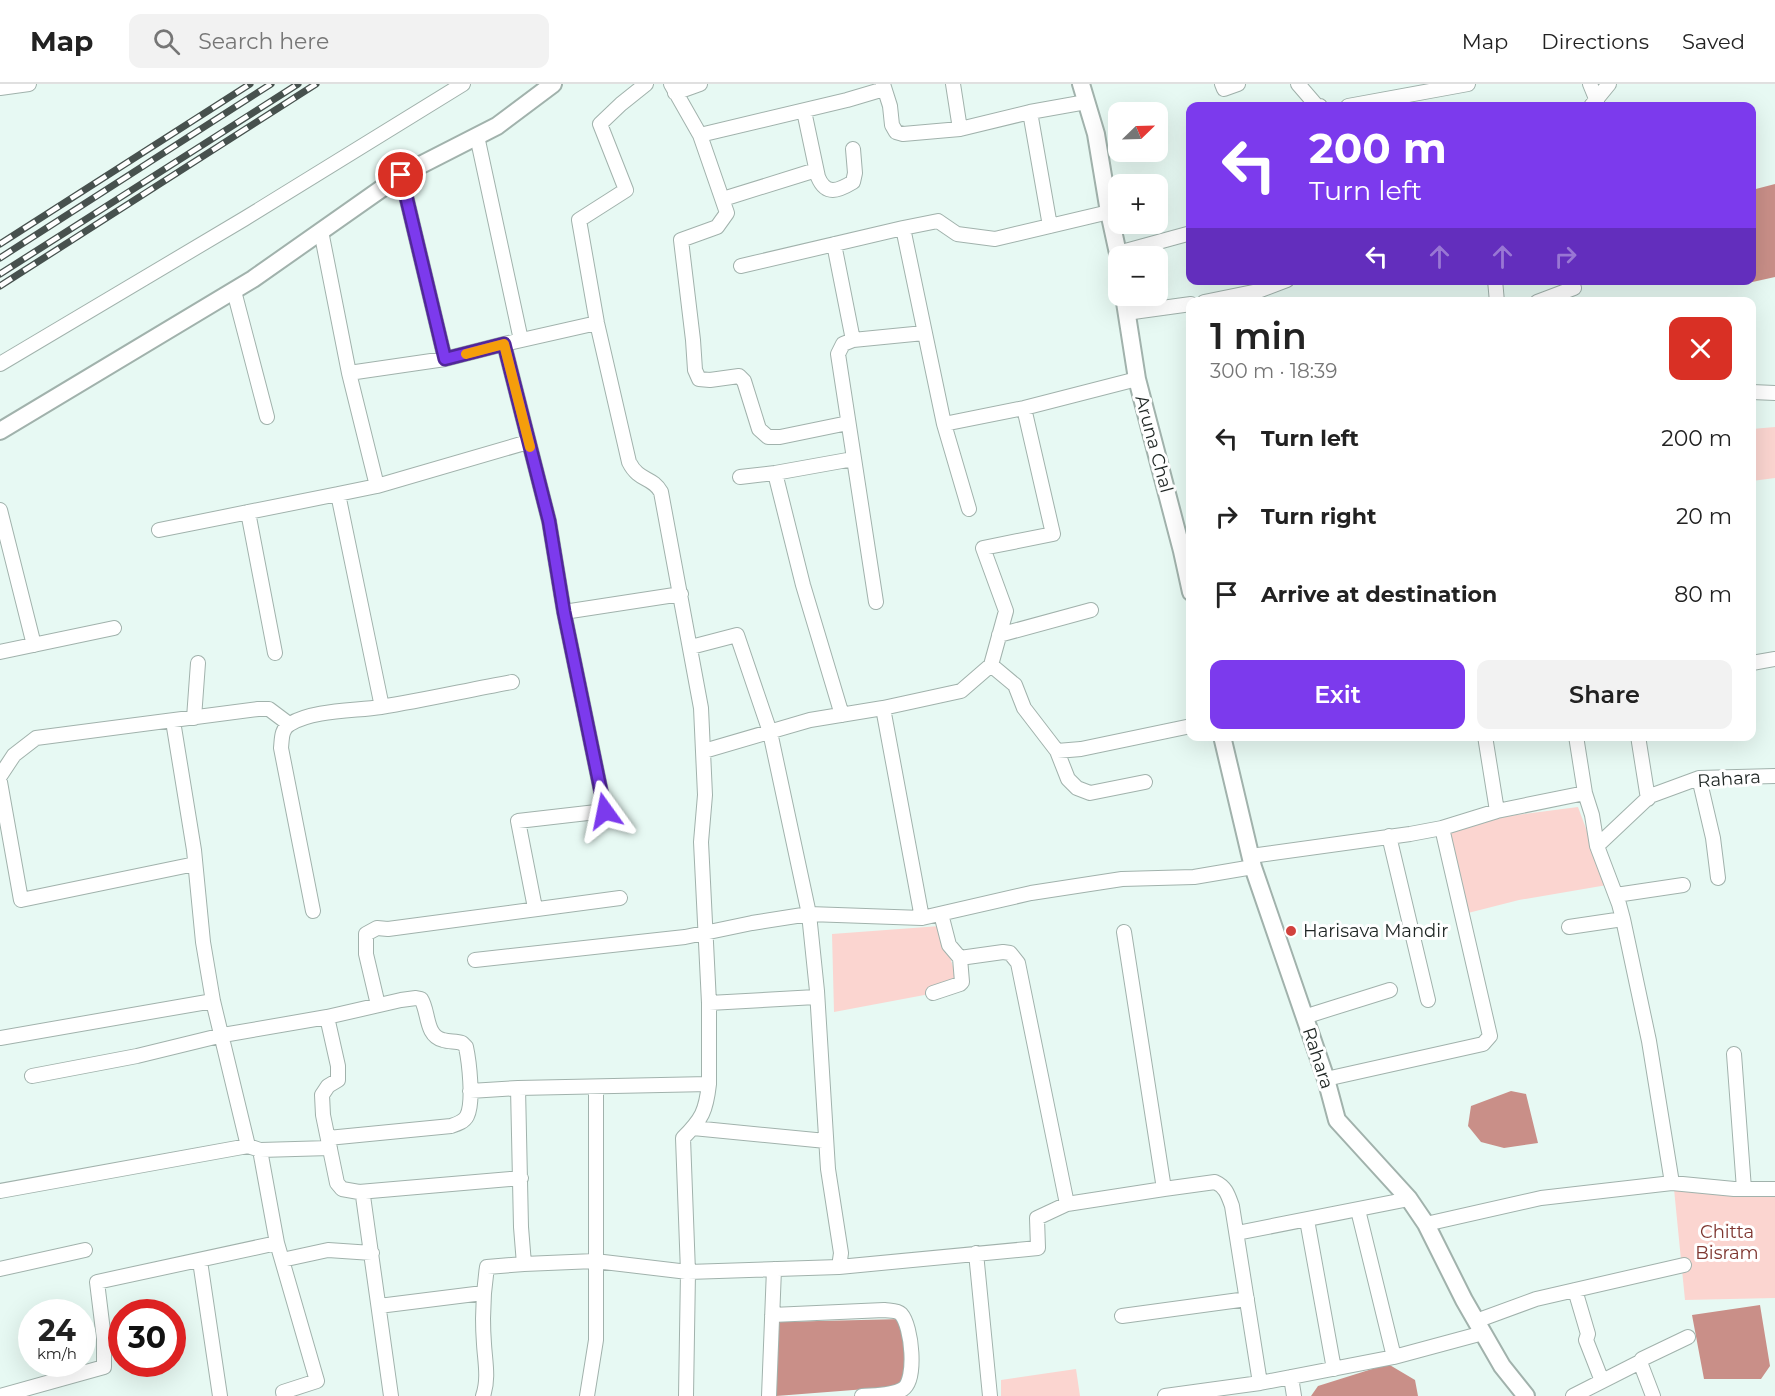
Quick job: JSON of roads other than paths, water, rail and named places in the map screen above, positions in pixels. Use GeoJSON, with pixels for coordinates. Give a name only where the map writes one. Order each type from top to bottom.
{"type":"FeatureCollection","features":[{"type":"Feature","properties":{"kind":"street"},"geometry":{"type":"LineString","coordinates":[[0,88],[29,84]]}},
{"type":"Feature","properties":{"kind":"street"},"geometry":{"type":"LineString","coordinates":[[0,364],[244,219],[463,84]]}},
{"type":"Feature","properties":{"kind":"street"},"geometry":{"type":"LineString","coordinates":[[0,431],[234,291],[401,175],[497,126],[553,84]]}},
{"type":"Feature","properties":{"kind":"street"},"geometry":{"type":"LineString","coordinates":[[646,84],[600,124],[627,190],[579,220],[597,323],[629,462],[633,471],[657,485],[661,492],[701,708],[705,795],[701,842],[709,1004],[709,1084],[707,1106],[701,1119],[683,1138],[688,1272],[687,1396]]}},
{"type":"Feature","properties":{"kind":"street"},"geometry":{"type":"LineString","coordinates":[[700,84],[673,88],[700,135],[727,213],[717,227],[681,240],[695,370],[699,379],[710,380],[739,376],[744,381],[759,429],[768,437],[848,423]]}},
{"type":"Feature","properties":{"kind":"street"},"geometry":{"type":"LineString","coordinates":[[952,84],[960,129]]}},
{"type":"Feature","properties":{"kind":"street"},"geometry":{"type":"LineString","coordinates":[[1081,84],[1096,134],[1108,206]]}},
{"type":"Feature","properties":{"kind":"street"},"geometry":{"type":"LineString","coordinates":[[1222,84],[1224,88],[1238,84]]}},
{"type":"Feature","properties":{"kind":"street"},"geometry":{"type":"LineString","coordinates":[[1299,84],[1314,102]]}},
{"type":"Feature","properties":{"kind":"street"},"geometry":{"type":"LineString","coordinates":[[1370,102],[1468,84]]}},
{"type":"Feature","properties":{"kind":"street"},"geometry":{"type":"LineString","coordinates":[[1590,84],[1594,102]]}},
{"type":"Feature","properties":{"kind":"street"},"geometry":{"type":"LineString","coordinates":[[1596,102],[1609,84]]}},
{"type":"Feature","properties":{"kind":"street"},"geometry":{"type":"LineString","coordinates":[[700,135],[804,111],[884,86],[890,106],[892,125],[896,132],[903,134],[960,129],[1030,112],[1086,102]]}},
{"type":"Feature","properties":{"kind":"street"},"geometry":{"type":"LineString","coordinates":[[804,111],[816,170],[822,187],[828,190],[845,187],[853,182],[855,174],[853,149]]}},
{"type":"Feature","properties":{"kind":"street"},"geometry":{"type":"LineString","coordinates":[[1030,112],[1050,226]]}},
{"type":"Feature","properties":{"kind":"street"},"geometry":{"type":"LineString","coordinates":[[477,136],[521,340]]}},
{"type":"Feature","properties":{"kind":"street"},"geometry":{"type":"LineString","coordinates":[[723,199],[816,170]]}},
{"type":"Feature","properties":{"kind":"street"},"geometry":{"type":"LineString","coordinates":[[401,175],[445,359]]}},
{"type":"Feature","properties":{"kind":"street"},"geometry":{"type":"LineString","coordinates":[[741,266],[938,221],[957,234],[996,239],[1108,212]]}},
{"type":"Feature","properties":{"kind":"street"},"geometry":{"type":"LineString","coordinates":[[903,228],[944,424],[969,509]]}},
{"type":"Feature","properties":{"kind":"street"},"geometry":{"type":"LineString","coordinates":[[321,231],[349,373],[377,486]]}},
{"type":"Feature","properties":{"kind":"street"},"geometry":{"type":"LineString","coordinates":[[1150,246],[1186,235]]}},
{"type":"Feature","properties":{"kind":"street"},"geometry":{"type":"LineString","coordinates":[[834,244],[853,340]]}},
{"type":"Feature","properties":{"kind":"street"},"geometry":{"type":"LineString","coordinates":[[1260,296],[1279,285]]}},
{"type":"Feature","properties":{"kind":"street"},"geometry":{"type":"LineString","coordinates":[[1552,297],[1575,290]]}},
{"type":"Feature","properties":{"kind":"street"},"geometry":{"type":"LineString","coordinates":[[234,291],[267,417]]}},
{"type":"Feature","properties":{"kind":"street"},"geometry":{"type":"LineString","coordinates":[[1126,314],[1186,305]]}},
{"type":"Feature","properties":{"kind":"street","name":"Aruna Chal"},"geometry":{"type":"LineString","coordinates":[[1125,306],[1137,380],[1186,546]]}},
{"type":"Feature","properties":{"kind":"street"},"geometry":{"type":"LineString","coordinates":[[349,373],[445,359],[597,323]]}},
{"type":"Feature","properties":{"kind":"street"},"geometry":{"type":"LineString","coordinates":[[876,602],[838,354],[843,344],[853,340],[924,333]]}},
{"type":"Feature","properties":{"kind":"street"},"geometry":{"type":"LineString","coordinates":[[504,344],[549,521],[564,612],[605,811],[518,821],[535,908]]}},
{"type":"Feature","properties":{"kind":"street"},"geometry":{"type":"LineString","coordinates":[[944,424],[1024,408],[1137,380]]}},
{"type":"Feature","properties":{"kind":"street"},"geometry":{"type":"LineString","coordinates":[[1756,392],[1775,393]]}},
{"type":"Feature","properties":{"kind":"street"},"geometry":{"type":"LineString","coordinates":[[704,751],[810,720],[883,708],[961,691],[992,665],[1006,611],[983,548],[1053,534],[1024,408]]}},
{"type":"Feature","properties":{"kind":"street"},"geometry":{"type":"LineString","coordinates":[[159,530],[377,486],[528,442]]}},
{"type":"Feature","properties":{"kind":"street"},"geometry":{"type":"LineString","coordinates":[[740,477],[854,459]]}},
{"type":"Feature","properties":{"kind":"street"},"geometry":{"type":"LineString","coordinates":[[775,473],[803,585],[842,715]]}},
{"type":"Feature","properties":{"kind":"street"},"geometry":{"type":"LineString","coordinates":[[338,494],[382,707]]}},
{"type":"Feature","properties":{"kind":"street"},"geometry":{"type":"LineString","coordinates":[[0,510],[34,645]]}},
{"type":"Feature","properties":{"kind":"street"},"geometry":{"type":"LineString","coordinates":[[248,512],[275,653]]}},
{"type":"Feature","properties":{"kind":"street"},"geometry":{"type":"LineString","coordinates":[[564,612],[681,594]]}},
{"type":"Feature","properties":{"kind":"street"},"geometry":{"type":"LineString","coordinates":[[999,635],[1091,610]]}},
{"type":"Feature","properties":{"kind":"street"},"geometry":{"type":"LineString","coordinates":[[0,652],[114,628]]}},
{"type":"Feature","properties":{"kind":"street"},"geometry":{"type":"LineString","coordinates":[[691,647],[737,635],[770,732],[809,914],[828,1169],[841,1253],[839,1267]]}},
{"type":"Feature","properties":{"kind":"street"},"geometry":{"type":"LineString","coordinates":[[1756,662],[1775,659]]}},
{"type":"Feature","properties":{"kind":"street"},"geometry":{"type":"LineString","coordinates":[[194,718],[198,663]]}},
{"type":"Feature","properties":{"kind":"street"},"geometry":{"type":"LineString","coordinates":[[992,665],[1015,685],[1024,708],[1057,751],[1068,779],[1077,788],[1090,793],[1146,782]]}},
{"type":"Feature","properties":{"kind":"street"},"geometry":{"type":"LineString","coordinates":[[313,910],[281,748],[283,732],[289,724],[328,713],[382,707],[512,682]]}},
{"type":"Feature","properties":{"kind":"street"},"geometry":{"type":"LineString","coordinates":[[883,708],[921,918]]}},
{"type":"Feature","properties":{"kind":"street"},"geometry":{"type":"LineString","coordinates":[[0,776],[14,755],[36,738],[269,709],[289,724]]}},
{"type":"Feature","properties":{"kind":"street"},"geometry":{"type":"LineString","coordinates":[[173,721],[213,1001],[254,1148],[277,1243],[317,1382],[283,1392],[284,1396]]}},
{"type":"Feature","properties":{"kind":"street"},"geometry":{"type":"LineString","coordinates":[[1057,751],[1081,749],[1186,727]]}},
{"type":"Feature","properties":{"kind":"street"},"geometry":{"type":"LineString","coordinates":[[1223,741],[1252,861]]}},
{"type":"Feature","properties":{"kind":"street"},"geometry":{"type":"LineString","coordinates":[[1486,741],[1497,812]]}},
{"type":"Feature","properties":{"kind":"street"},"geometry":{"type":"LineString","coordinates":[[1577,741],[1597,846],[1623,919],[1650,1041],[1672,1183]]}},
{"type":"Feature","properties":{"kind":"street"},"geometry":{"type":"LineString","coordinates":[[1639,741],[1648,798]]}},
{"type":"Feature","properties":{"kind":"street","name":"Rahara"},"geometry":{"type":"LineString","coordinates":[[1597,846],[1648,798],[1699,778],[1775,776]]}},
{"type":"Feature","properties":{"kind":"street"},"geometry":{"type":"LineString","coordinates":[[1699,778],[1713,838],[1718,878]]}},
{"type":"Feature","properties":{"kind":"street"},"geometry":{"type":"LineString","coordinates":[[0,783],[21,900],[195,864]]}},
{"type":"Feature","properties":{"kind":"street"},"geometry":{"type":"LineString","coordinates":[[475,960],[685,937],[809,914],[921,918],[1031,893],[1122,879],[1194,877],[1252,861],[1442,828],[1497,812],[1585,793]]}},
{"type":"Feature","properties":{"kind":"street"},"geometry":{"type":"LineString","coordinates":[[1326,1079],[1483,1044],[1490,1036],[1442,828]]}},
{"type":"Feature","properties":{"kind":"street"},"geometry":{"type":"LineString","coordinates":[[1389,836],[1428,1000]]}},
{"type":"Feature","properties":{"kind":"street","name":"Rahara"},"geometry":{"type":"LineString","coordinates":[[1252,861],[1326,1079],[1337,1120],[1410,1199],[1426,1224],[1479,1327],[1502,1366],[1526,1396]]}},
{"type":"Feature","properties":{"kind":"street"},"geometry":{"type":"LineString","coordinates":[[1616,896],[1683,885]]}},
{"type":"Feature","properties":{"kind":"street"},"geometry":{"type":"LineString","coordinates":[[378,1005],[366,954],[366,934],[377,928],[388,929],[620,898]]}},
{"type":"Feature","properties":{"kind":"street"},"geometry":{"type":"LineString","coordinates":[[933,993],[962,982],[960,958],[949,945],[942,914]]}},
{"type":"Feature","properties":{"kind":"street"},"geometry":{"type":"LineString","coordinates":[[1569,927],[1623,919]]}},
{"type":"Feature","properties":{"kind":"street"},"geometry":{"type":"LineString","coordinates":[[1124,932],[1164,1189]]}},
{"type":"Feature","properties":{"kind":"street"},"geometry":{"type":"LineString","coordinates":[[960,958],[1003,952],[1010,953],[1018,963],[1066,1204]]}},
{"type":"Feature","properties":{"kind":"street"},"geometry":{"type":"LineString","coordinates":[[1305,1017],[1390,990]]}},
{"type":"Feature","properties":{"kind":"street"},"geometry":{"type":"LineString","coordinates":[[709,1004],[816,997]]}},
{"type":"Feature","properties":{"kind":"street"},"geometry":{"type":"LineString","coordinates":[[0,1191],[254,1148],[329,1143],[451,1126],[462,1122],[467,1116],[470,1091],[466,1047],[462,1043],[440,1040],[432,1034],[424,1004],[416,998],[327,1017],[223,1035],[137,1056],[32,1076]]}},
{"type":"Feature","properties":{"kind":"street"},"geometry":{"type":"LineString","coordinates":[[0,1038],[213,1001]]}},
{"type":"Feature","properties":{"kind":"street"},"geometry":{"type":"LineString","coordinates":[[327,1017],[338,1066],[338,1080],[328,1086],[321,1095],[337,1183],[342,1189],[359,1191],[521,1178]]}},
{"type":"Feature","properties":{"kind":"street"},"geometry":{"type":"LineString","coordinates":[[1734,1054],[1744,1189]]}},
{"type":"Feature","properties":{"kind":"street"},"geometry":{"type":"LineString","coordinates":[[470,1091],[709,1084]]}},
{"type":"Feature","properties":{"kind":"street"},"geometry":{"type":"LineString","coordinates":[[587,1396],[597,1340],[596,1087]]}},
{"type":"Feature","properties":{"kind":"street"},"geometry":{"type":"LineString","coordinates":[[518,1088],[524,1264]]}},
{"type":"Feature","properties":{"kind":"street"},"geometry":{"type":"LineString","coordinates":[[693,1128],[826,1141]]}},
{"type":"Feature","properties":{"kind":"street"},"geometry":{"type":"LineString","coordinates":[[483,1396],[486,1372],[483,1293],[487,1267],[595,1261],[688,1272],[839,1267],[1038,1248],[1037,1218],[1066,1204],[1215,1182],[1227,1191],[1232,1206],[1260,1383]]}},
{"type":"Feature","properties":{"kind":"street"},"geometry":{"type":"LineString","coordinates":[[1426,1224],[1540,1198],[1672,1183],[1744,1189],[1775,1189]]}},
{"type":"Feature","properties":{"kind":"street"},"geometry":{"type":"LineString","coordinates":[[359,1191],[363,1196],[366,1212],[391,1396]]}},
{"type":"Feature","properties":{"kind":"street"},"geometry":{"type":"LineString","coordinates":[[1237,1233],[1410,1199]]}},
{"type":"Feature","properties":{"kind":"street"},"geometry":{"type":"LineString","coordinates":[[1358,1210],[1394,1358]]}},
{"type":"Feature","properties":{"kind":"street"},"geometry":{"type":"LineString","coordinates":[[1307,1220],[1334,1369]]}},
{"type":"Feature","properties":{"kind":"street"},"geometry":{"type":"LineString","coordinates":[[0,1396],[104,1367],[104,1339],[97,1282],[277,1243]]}},
{"type":"Feature","properties":{"kind":"street"},"geometry":{"type":"LineString","coordinates":[[0,1269],[85,1250]]}},
{"type":"Feature","properties":{"kind":"street"},"geometry":{"type":"LineString","coordinates":[[282,1260],[328,1250],[372,1253]]}},
{"type":"Feature","properties":{"kind":"street"},"geometry":{"type":"LineString","coordinates":[[976,1253],[990,1396]]}},
{"type":"Feature","properties":{"kind":"street"},"geometry":{"type":"LineString","coordinates":[[200,1261],[220,1396]]}},
{"type":"Feature","properties":{"kind":"street"},"geometry":{"type":"LineString","coordinates":[[1165,1396],[1204,1393],[1394,1358],[1479,1327],[1536,1299],[1684,1265]]}},
{"type":"Feature","properties":{"kind":"street"},"geometry":{"type":"LineString","coordinates":[[769,1396],[774,1269]]}},
{"type":"Feature","properties":{"kind":"street"},"geometry":{"type":"LineString","coordinates":[[1575,1290],[1588,1334],[1586,1340],[1602,1382]]}},
{"type":"Feature","properties":{"kind":"street"},"geometry":{"type":"LineString","coordinates":[[379,1306],[483,1293]]}},
{"type":"Feature","properties":{"kind":"street"},"geometry":{"type":"LineString","coordinates":[[1122,1316],[1247,1299]]}},
{"type":"Feature","properties":{"kind":"street"},"geometry":{"type":"LineString","coordinates":[[772,1315],[884,1310],[897,1311],[902,1315],[908,1327],[912,1372],[910,1381],[904,1389],[891,1394],[862,1396]]}},
{"type":"Feature","properties":{"kind":"street"},"geometry":{"type":"LineString","coordinates":[[1573,1396],[1688,1337]]}},
{"type":"Feature","properties":{"kind":"street"},"geometry":{"type":"LineString","coordinates":[[1640,1362],[1653,1396]]}},
{"type":"Feature","properties":{"kind":"street"},"geometry":{"type":"LineString","coordinates":[[1291,1377],[1294,1396]]}},
{"type":"Feature","properties":{"kind":"railway"},"geometry":{"type":"LineString","coordinates":[[0,244],[250,84]]}},
{"type":"Feature","properties":{"kind":"railway"},"geometry":{"type":"LineString","coordinates":[[0,258],[271,84]]}},
{"type":"Feature","properties":{"kind":"railway"},"geometry":{"type":"LineString","coordinates":[[0,274],[298,84]]}},
{"type":"Feature","properties":{"kind":"railway"},"geometry":{"type":"LineString","coordinates":[[0,286],[316,84]]}},
{"type":"Feature","properties":{"kind":"place","name":"Harisava Mandir"},"geometry":{"type":"Point","coordinates":[1291,931]}},
{"type":"Feature","properties":{"kind":"park label","name":"Chitta Bisram"},"geometry":{"type":"Point","coordinates":[1727,1242]}}]}
